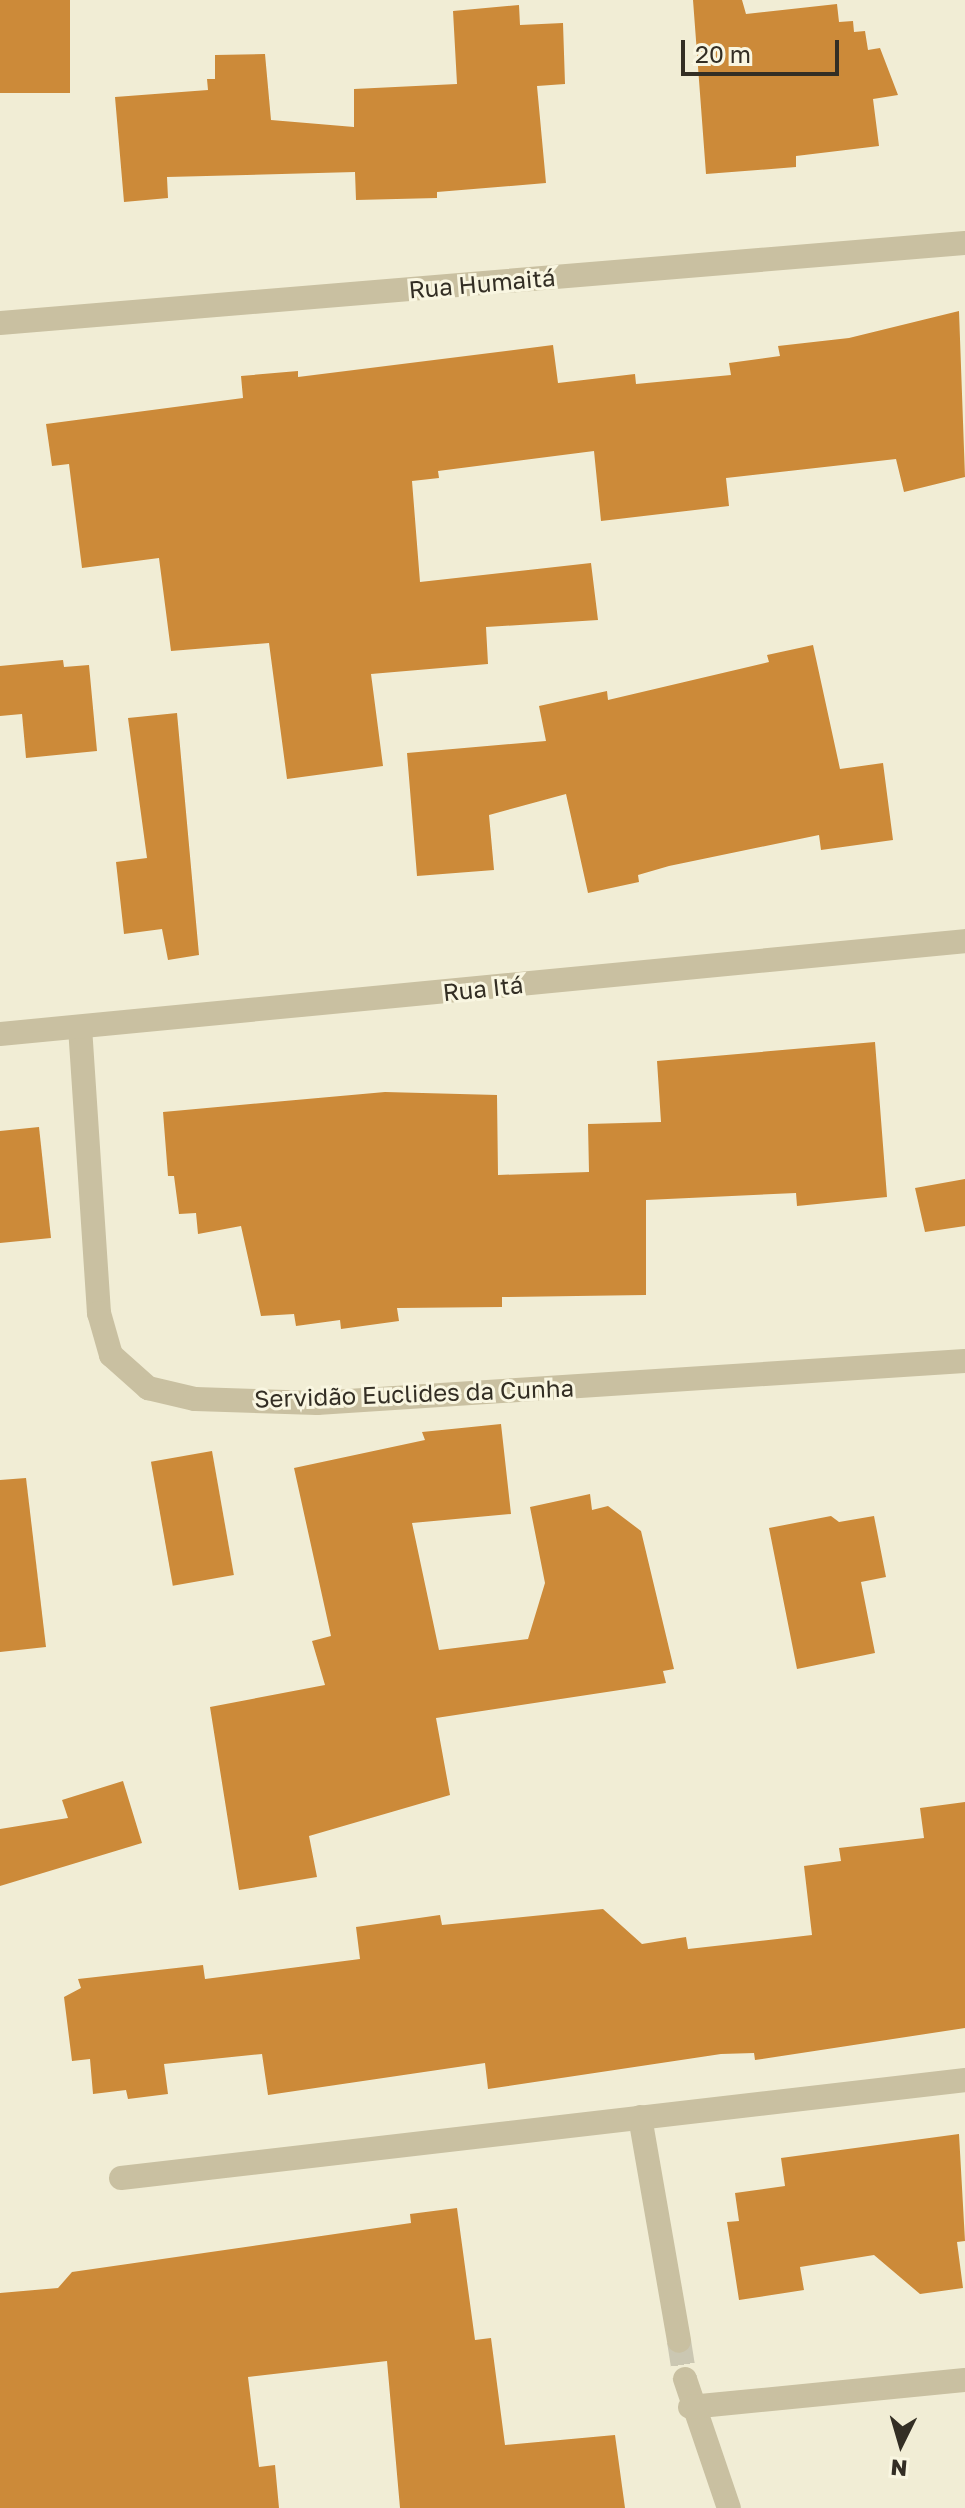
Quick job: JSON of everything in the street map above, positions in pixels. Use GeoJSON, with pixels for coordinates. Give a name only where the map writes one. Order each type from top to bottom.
{"type":"FeatureCollection","features":[{"type":"Feature","properties":{"kind":"street","name":"Rua Humaitá"},"geometry":{"type":"LineString","coordinates":[[0,323],[965,243]]}},
{"type":"Feature","properties":{"kind":"street","name":"Rua Itá"},"geometry":{"type":"LineString","coordinates":[[0,1034],[965,941]]}},
{"type":"Feature","properties":{"kind":"street","name":"Servidão Euclides da Cunha"},"geometry":{"type":"LineString","coordinates":[[80,1027],[99,1313],[111,1355],[148,1388],[195,1399],[317,1403],[965,1361]]}},
{"type":"Feature","properties":{"kind":"street"},"geometry":{"type":"LineString","coordinates":[[121,2178],[965,2080]]}},
{"type":"Feature","properties":{"kind":"street"},"geometry":{"type":"LineString","coordinates":[[640,2117],[679,2341]]}},
{"type":"Feature","properties":{"kind":"street"},"geometry":{"type":"LineString","coordinates":[[685,2379],[690,2407],[729,2508]]}},
{"type":"Feature","properties":{"kind":"street"},"geometry":{"type":"LineString","coordinates":[[690,2407],[965,2380]]}},
{"type":"Feature","properties":{"kind":"building"},"geometry":{"type":"Polygon","coordinates":[[[0,0],[70,0],[70,93],[0,93],[0,0]]]}},
{"type":"Feature","properties":{"kind":"building"},"geometry":{"type":"Polygon","coordinates":[[[693,0],[742,0],[746,14],[837,4],[839,22],[853,21],[854,32],[865,31],[868,50],[880,48],[898,95],[873,99],[879,146],[796,156],[796,167],[706,174],[693,0]]]}},
{"type":"Feature","properties":{"kind":"building"},"geometry":{"type":"Polygon","coordinates":[[[519,5],[520,25],[563,23],[565,84],[537,86],[546,183],[437,192],[437,198],[356,200],[355,172],[167,177],[168,198],[124,202],[115,97],[208,90],[207,79],[215,79],[215,55],[265,54],[271,120],[354,127],[354,89],[457,84],[453,11],[519,5]]]}},
{"type":"Feature","properties":{"kind":"building"},"geometry":{"type":"Polygon","coordinates":[[[959,311],[965,477],[904,492],[896,459],[726,478],[729,506],[601,521],[594,451],[438,471],[439,478],[412,481],[420,582],[591,563],[598,620],[486,627],[488,664],[371,674],[383,766],[287,779],[269,643],[171,651],[159,558],[82,568],[69,464],[52,466],[46,424],[243,398],[241,376],[298,371],[298,377],[553,345],[558,383],[635,374],[636,384],[731,375],[729,363],[780,356],[778,346],[849,338],[959,311]]]}},
{"type":"Feature","properties":{"kind":"building"},"geometry":{"type":"Polygon","coordinates":[[[813,645],[840,769],[883,763],[893,840],[821,850],[819,835],[669,866],[638,875],[639,882],[588,893],[566,794],[489,815],[494,870],[417,876],[407,753],[546,741],[539,706],[607,691],[608,700],[769,662],[767,655],[813,645]]]}},
{"type":"Feature","properties":{"kind":"building"},"geometry":{"type":"Polygon","coordinates":[[[63,660],[64,667],[89,665],[97,751],[26,758],[22,714],[0,716],[0,666],[63,660]]]}},
{"type":"Feature","properties":{"kind":"building"},"geometry":{"type":"Polygon","coordinates":[[[177,713],[199,955],[168,960],[162,929],[124,934],[116,862],[147,858],[128,718],[177,713]]]}},
{"type":"Feature","properties":{"kind":"building"},"geometry":{"type":"Polygon","coordinates":[[[875,1042],[887,1197],[797,1206],[796,1193],[646,1200],[646,1295],[502,1297],[502,1307],[397,1308],[399,1321],[341,1329],[340,1320],[296,1326],[294,1314],[261,1316],[241,1226],[198,1234],[196,1213],[179,1214],[174,1176],[168,1176],[163,1112],[385,1092],[497,1095],[498,1175],[589,1172],[588,1124],[661,1122],[657,1061],[875,1042]]]}},
{"type":"Feature","properties":{"kind":"building"},"geometry":{"type":"Polygon","coordinates":[[[39,1127],[51,1238],[0,1243],[0,1131],[39,1127]]]}},
{"type":"Feature","properties":{"kind":"building"},"geometry":{"type":"Polygon","coordinates":[[[965,1179],[965,1226],[925,1232],[915,1188],[965,1179]]]}},
{"type":"Feature","properties":{"kind":"building"},"geometry":{"type":"Polygon","coordinates":[[[501,1424],[511,1514],[412,1523],[439,1650],[528,1639],[545,1583],[530,1507],[590,1494],[592,1510],[608,1506],[641,1531],[674,1669],[663,1671],[666,1683],[436,1718],[450,1795],[309,1836],[317,1877],[239,1890],[210,1707],[325,1685],[312,1641],[331,1636],[294,1468],[425,1440],[422,1432],[501,1424]]]}},
{"type":"Feature","properties":{"kind":"building"},"geometry":{"type":"Polygon","coordinates":[[[212,1451],[234,1575],[173,1586],[151,1462],[212,1451]]]}},
{"type":"Feature","properties":{"kind":"building"},"geometry":{"type":"Polygon","coordinates":[[[26,1478],[46,1647],[0,1652],[0,1480],[26,1478]]]}},
{"type":"Feature","properties":{"kind":"building"},"geometry":{"type":"Polygon","coordinates":[[[831,1516],[839,1522],[874,1516],[886,1577],[861,1582],[875,1653],[797,1669],[769,1528],[831,1516]]]}},
{"type":"Feature","properties":{"kind":"building"},"geometry":{"type":"Polygon","coordinates":[[[123,1781],[142,1843],[0,1886],[0,1829],[68,1818],[62,1800],[123,1781]]]}},
{"type":"Feature","properties":{"kind":"building"},"geometry":{"type":"Polygon","coordinates":[[[965,1802],[965,2028],[755,2060],[754,2053],[721,2054],[488,2089],[485,2063],[268,2095],[262,2054],[164,2064],[168,2094],[128,2099],[126,2090],[93,2094],[90,2059],[72,2061],[64,1997],[81,1988],[78,1979],[203,1965],[205,1979],[360,1959],[356,1927],[440,1915],[442,1925],[603,1909],[642,1944],[686,1937],[688,1949],[812,1935],[804,1866],[841,1861],[839,1848],[924,1838],[920,1808],[965,1802]]]}},
{"type":"Feature","properties":{"kind":"building"},"geometry":{"type":"Polygon","coordinates":[[[959,2134],[965,2241],[957,2242],[963,2288],[920,2294],[874,2255],[800,2267],[804,2290],[739,2300],[727,2222],[739,2221],[735,2193],[785,2186],[781,2158],[959,2134]]]}},
{"type":"Feature","properties":{"kind":"building"},"geometry":{"type":"Polygon","coordinates":[[[457,2208],[475,2340],[491,2338],[505,2445],[615,2435],[625,2508],[400,2508],[387,2361],[248,2377],[259,2467],[275,2465],[279,2508],[0,2508],[0,2293],[58,2288],[72,2272],[411,2223],[410,2214],[457,2208]]]}},
{"type":"Feature","properties":{"kind":"tunnel"},"geometry":{"type":"LineString","coordinates":[[679,2341],[685,2379]]}}]}
